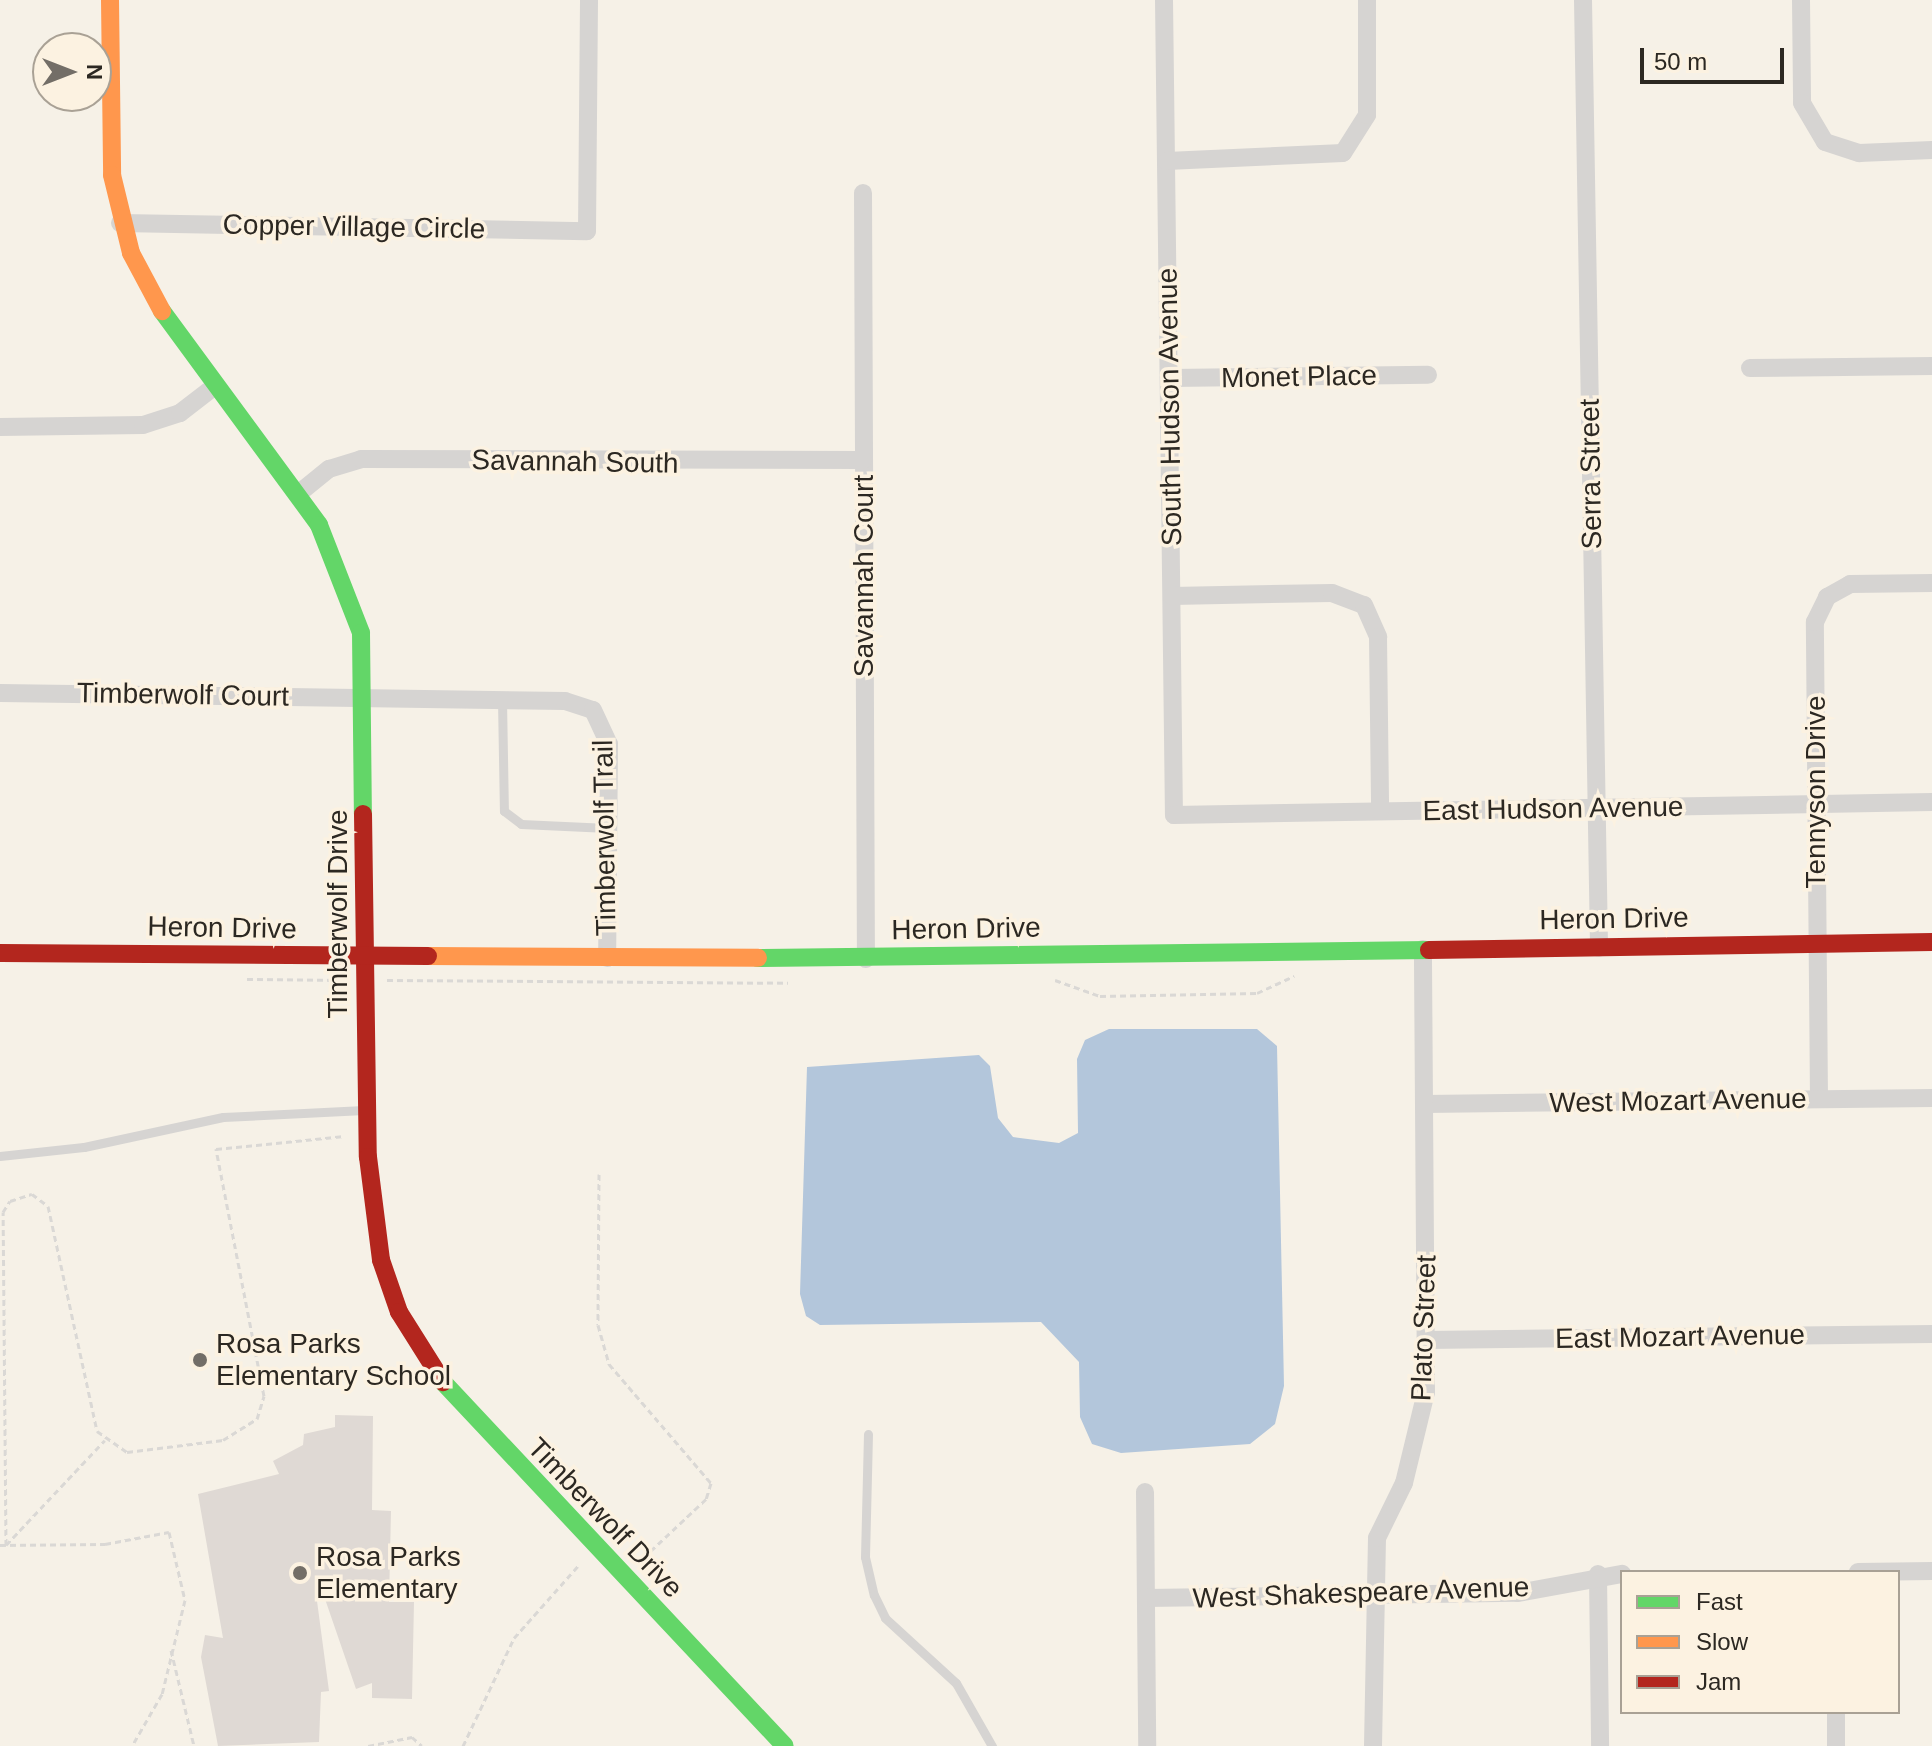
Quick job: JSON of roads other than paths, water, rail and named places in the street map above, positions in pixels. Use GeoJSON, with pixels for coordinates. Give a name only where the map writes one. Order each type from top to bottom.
{"type":"FeatureCollection","features":[{"type":"Feature","properties":{"kind":"street","name":"Timberwolf Drive"},"geometry":{"type":"LineString","coordinates":[[110,0],[110,144],[120,223],[146,287],[215,386],[298,494],[350,595],[365,697],[367,1110],[381,1260],[427,1361],[456,1404],[785,1746]]}},
{"type":"Feature","properties":{"kind":"street","name":"Copper Village Circle"},"geometry":{"type":"LineString","coordinates":[[120,223],[587,231],[589,0]]}},
{"type":"Feature","properties":{"kind":"street","name":"South Hudson Avenue"},"geometry":{"type":"LineString","coordinates":[[1164,0],[1174,815]]}},
{"type":"Feature","properties":{"kind":"street"},"geometry":{"type":"LineString","coordinates":[[1167,161],[1343,153],[1367,115],[1367,0]]}},
{"type":"Feature","properties":{"kind":"street","name":"Serra Street"},"geometry":{"type":"LineString","coordinates":[[1583,0],[1599,948]]}},
{"type":"Feature","properties":{"kind":"street"},"geometry":{"type":"LineString","coordinates":[[1801,0],[1802,103],[1825,142],[1859,153],[1932,150]]}},
{"type":"Feature","properties":{"kind":"street","name":"Savannah Court"},"geometry":{"type":"LineString","coordinates":[[863,193],[866,959]]}},
{"type":"Feature","properties":{"kind":"street"},"geometry":{"type":"LineString","coordinates":[[1750,368],[1932,366]]}},
{"type":"Feature","properties":{"kind":"street","name":"Monet Place"},"geometry":{"type":"LineString","coordinates":[[1171,378],[1428,375]]}},
{"type":"Feature","properties":{"kind":"street"},"geometry":{"type":"LineString","coordinates":[[0,427],[143,425],[180,413],[215,386]]}},
{"type":"Feature","properties":{"kind":"street","name":"Savannah South"},"geometry":{"type":"LineString","coordinates":[[298,494],[329,469],[361,459],[863,460]]}},
{"type":"Feature","properties":{"kind":"street","name":"Tennyson Drive"},"geometry":{"type":"LineString","coordinates":[[1819,1099],[1815,805],[1818,609],[1850,584],[1932,583]]}},
{"type":"Feature","properties":{"kind":"street"},"geometry":{"type":"LineString","coordinates":[[1172,596],[1332,593],[1364,605],[1378,637],[1380,811]]}},
{"type":"Feature","properties":{"kind":"street","name":"Timberwolf Court"},"geometry":{"type":"LineString","coordinates":[[0,693],[365,697]]}},
{"type":"Feature","properties":{"kind":"street","name":"Timberwolf Trail"},"geometry":{"type":"LineString","coordinates":[[365,697],[565,701],[593,710],[609,744],[607,958]]}},
{"type":"Feature","properties":{"kind":"street","name":"East Hudson Avenue"},"geometry":{"type":"LineString","coordinates":[[1174,815],[1932,802]]}},
{"type":"Feature","properties":{"kind":"street","name":"Heron Drive"},"geometry":{"type":"LineString","coordinates":[[0,953],[866,959],[1932,942]]}},
{"type":"Feature","properties":{"kind":"street","name":"Plato Street"},"geometry":{"type":"LineString","coordinates":[[1373,1746],[1371,1593],[1377,1538],[1404,1483],[1420,1426],[1427,1340],[1423,949]]}},
{"type":"Feature","properties":{"kind":"street","name":"West Mozart Avenue"},"geometry":{"type":"LineString","coordinates":[[1425,1104],[1932,1098]]}},
{"type":"Feature","properties":{"kind":"street","name":"East Mozart Avenue"},"geometry":{"type":"LineString","coordinates":[[1427,1340],[1932,1334]]}},
{"type":"Feature","properties":{"kind":"street"},"geometry":{"type":"LineString","coordinates":[[1145,1492],[1147,1746]]}},
{"type":"Feature","properties":{"kind":"street"},"geometry":{"type":"LineString","coordinates":[[1900,1571],[1932,1571]]}},
{"type":"Feature","properties":{"kind":"street"},"geometry":{"type":"LineString","coordinates":[[1598,1574],[1600,1746]]}},
{"type":"Feature","properties":{"kind":"street","name":"West Shakespeare Avenue"},"geometry":{"type":"LineString","coordinates":[[1146,1598],[1518,1593],[1598,1574],[1620,1574]]}},
{"type":"Feature","properties":{"kind":"street"},"geometry":{"type":"LineString","coordinates":[[1836,1714],[1836,1746]]}},
{"type":"Feature","properties":{"kind":"lane"},"geometry":{"type":"LineString","coordinates":[[502,699],[504,811],[521,824],[608,828]]}},
{"type":"Feature","properties":{"kind":"lane"},"geometry":{"type":"LineString","coordinates":[[0,1156],[84,1147],[223,1117],[367,1110]]}},
{"type":"Feature","properties":{"kind":"lane"},"geometry":{"type":"LineString","coordinates":[[868,1434],[865,1557],[874,1595],[885,1618],[956,1683],[992,1746]]}},
{"type":"Feature","properties":{"kind":"water"},"geometry":{"type":"Polygon","coordinates":[[[1109,1029],[1257,1029],[1277,1046],[1284,1386],[1275,1424],[1250,1444],[1121,1453],[1092,1444],[1080,1417],[1079,1362],[1041,1322],[820,1325],[806,1316],[800,1294],[807,1067],[979,1055],[990,1066],[998,1118],[1013,1137],[1059,1143],[1078,1133],[1077,1059],[1085,1040],[1109,1029]]]}},
{"type":"Feature","properties":{"kind":"place","name":"Rosa Parks Elementary School"},"geometry":{"type":"Point","coordinates":[200,1360]}},
{"type":"Feature","properties":{"kind":"place","name":"Rosa Parks Elementary"},"geometry":{"type":"Point","coordinates":[300,1573]}}]}
